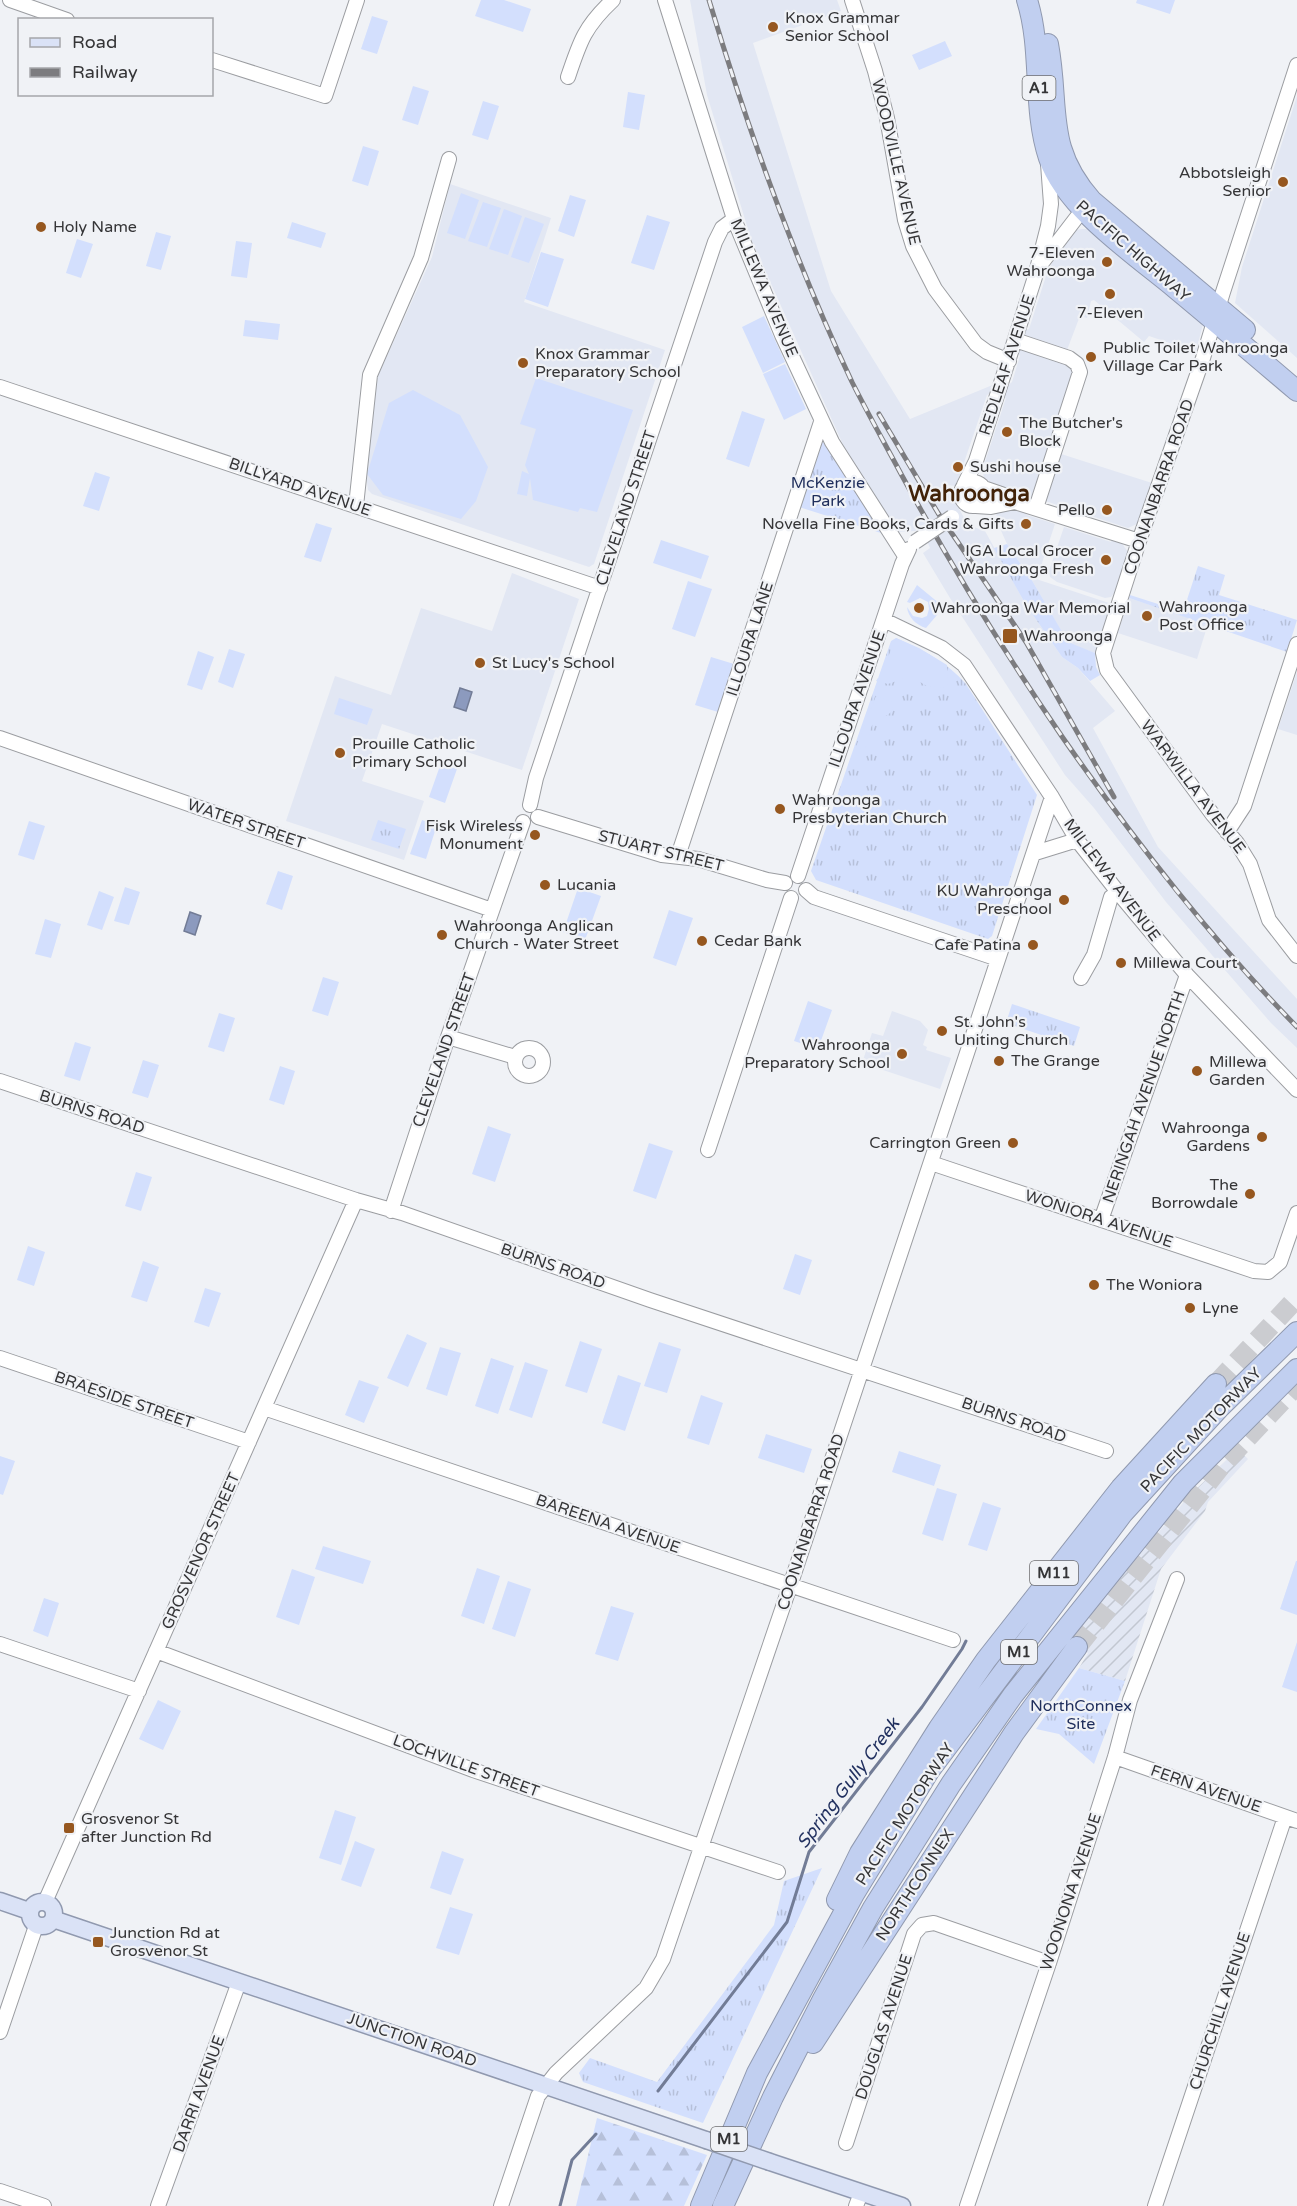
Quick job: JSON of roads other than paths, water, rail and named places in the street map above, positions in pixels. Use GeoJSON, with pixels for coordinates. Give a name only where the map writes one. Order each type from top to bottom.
{"type":"FeatureCollection","features":[{"type":"Feature","properties":{"kind":"highway","name":"PACIFIC HIGHWAY"},"geometry":{"type":"LineString","coordinates":[[1027,0],[1032,16],[1037,51],[1044,141],[1057,175],[1066,190],[1088,205],[1217,314],[1297,374]]}},
{"type":"Feature","properties":{"kind":"highway","name":"PACIFIC HIGHWAY"},"geometry":{"type":"LineString","coordinates":[[1037,0],[1051,61],[1058,140],[1066,163],[1088,205]]}},
{"type":"Feature","properties":{"kind":"highway","name":"PACIFIC HIGHWAY"},"geometry":{"type":"LineString","coordinates":[[1217,314],[1297,391]]}},
{"type":"Feature","properties":{"kind":"highway","name":"PACIFIC MOTORWAY"},"geometry":{"type":"LineString","coordinates":[[701,2206],[757,2073],[854,1894],[929,1771],[1123,1513],[1220,1407],[1297,1332]]}},
{"type":"Feature","properties":{"kind":"highway","name":"PACIFIC MOTORWAY"},"geometry":{"type":"LineString","coordinates":[[723,2206],[773,2097],[823,1999],[873,1908],[951,1784],[1007,1704],[1182,1483],[1297,1369]]}},
{"type":"Feature","properties":{"kind":"highway","name":"M11"},"geometry":{"type":"LineString","coordinates":[[795,2003],[834,1907],[860,1853],[939,1728],[986,1660],[1121,1488],[1216,1384]]}},
{"type":"Feature","properties":{"kind":"highway","name":"NORTHCONNEX"},"geometry":{"type":"LineString","coordinates":[[760,2127],[1014,1732],[1077,1647]]}},
{"type":"Feature","properties":{"kind":"main road"},"geometry":{"type":"LineString","coordinates":[[0,1901],[46,1926],[53,1919],[53,1909],[45,1902],[36,1903],[33,1918]]}},
{"type":"Feature","properties":{"kind":"main road","name":"JUNCTION ROAD"},"geometry":{"type":"LineString","coordinates":[[53,1919],[770,2162],[859,2199],[902,2206]]}},
{"type":"Feature","properties":{"kind":"street"},"geometry":{"type":"LineString","coordinates":[[10,0],[62,18]]}},
{"type":"Feature","properties":{"kind":"street"},"geometry":{"type":"LineString","coordinates":[[213,60],[325,96],[357,0]]}},
{"type":"Feature","properties":{"kind":"street"},"geometry":{"type":"LineString","coordinates":[[568,77],[580,39],[598,14],[613,0]]}},
{"type":"Feature","properties":{"kind":"street","name":"MILLEWA AVENUE"},"geometry":{"type":"LineString","coordinates":[[665,0],[734,219],[782,335],[821,422],[836,449],[905,556]]}},
{"type":"Feature","properties":{"kind":"street","name":"WOODVILLE AVENUE"},"geometry":{"type":"LineString","coordinates":[[852,0],[875,71],[887,118],[905,220],[913,246],[935,289],[976,344],[987,352],[1009,361]]}},
{"type":"Feature","properties":{"kind":"street","name":"COONANBARRA ROAD"},"geometry":{"type":"LineString","coordinates":[[1103,653],[1217,314],[1297,65]]}},
{"type":"Feature","properties":{"kind":"street","name":"REDLEAF AVENUE"},"geometry":{"type":"LineString","coordinates":[[964,485],[976,461],[1038,268],[1050,209],[1049,173],[1044,141]]}},
{"type":"Feature","properties":{"kind":"street"},"geometry":{"type":"LineString","coordinates":[[356,506],[370,375],[421,258],[449,159]]}},
{"type":"Feature","properties":{"kind":"street","name":"REDLEAF AVENUE"},"geometry":{"type":"LineString","coordinates":[[1038,268],[1088,205]]}},
{"type":"Feature","properties":{"kind":"street","name":"CLEVELAND STREET"},"geometry":{"type":"LineString","coordinates":[[530,805],[536,778],[716,242],[722,228],[734,219]]}},
{"type":"Feature","properties":{"kind":"street"},"geometry":{"type":"LineString","coordinates":[[1015,340],[1069,358],[1077,364],[1080,372],[1036,508]]}},
{"type":"Feature","properties":{"kind":"street","name":"BILLYARD AVENUE"},"geometry":{"type":"LineString","coordinates":[[0,387],[600,588]]}},
{"type":"Feature","properties":{"kind":"street","name":"ILLOURA LANE"},"geometry":{"type":"LineString","coordinates":[[678,856],[821,422]]}},
{"type":"Feature","properties":{"kind":"street"},"geometry":{"type":"LineString","coordinates":[[905,556],[915,542],[952,517],[971,506],[982,503],[985,498],[976,461]]}},
{"type":"Feature","properties":{"kind":"street"},"geometry":{"type":"LineString","coordinates":[[1015,502],[1010,497],[974,482],[964,485],[961,490],[961,497],[971,506],[991,507],[1015,502],[1139,541]]}},
{"type":"Feature","properties":{"kind":"street","name":"ILLOURA AVENUE"},"geometry":{"type":"LineString","coordinates":[[798,876],[905,556]]}},
{"type":"Feature","properties":{"kind":"street","name":"MILLEWA AVENUE"},"geometry":{"type":"LineString","coordinates":[[884,620],[942,648],[964,665],[1052,797],[1077,840],[1187,975],[1297,1090]]}},
{"type":"Feature","properties":{"kind":"street"},"geometry":{"type":"LineString","coordinates":[[1227,832],[1244,806],[1297,644]]}},
{"type":"Feature","properties":{"kind":"street","name":"WARWILLA AVENUE"},"geometry":{"type":"LineString","coordinates":[[1103,653],[1107,670],[1237,843],[1250,864],[1269,920],[1297,956]]}},
{"type":"Feature","properties":{"kind":"street","name":"WATER STREET"},"geometry":{"type":"LineString","coordinates":[[0,738],[492,910]]}},
{"type":"Feature","properties":{"kind":"street","name":"COONANBARRA ROAD"},"geometry":{"type":"LineString","coordinates":[[501,2206],[534,2104],[556,2073],[637,1998],[655,1975],[663,1959],[1052,797]]}},
{"type":"Feature","properties":{"kind":"street"},"geometry":{"type":"LineString","coordinates":[[526,805],[530,805],[536,808],[538,817],[533,823],[523,822],[520,811],[526,805]]}},
{"type":"Feature","properties":{"kind":"street","name":"STUART STREET"},"geometry":{"type":"LineString","coordinates":[[538,817],[662,855],[698,859],[767,880],[785,883]]}},
{"type":"Feature","properties":{"kind":"street","name":"CLEVELAND STREET"},"geometry":{"type":"LineString","coordinates":[[391,1211],[448,1037],[523,822]]}},
{"type":"Feature","properties":{"kind":"street"},"geometry":{"type":"LineString","coordinates":[[1035,853],[1077,840]]}},
{"type":"Feature","properties":{"kind":"street"},"geometry":{"type":"LineString","coordinates":[[806,890],[799,898],[791,898],[785,893],[785,883],[791,877],[798,876],[805,882],[806,890],[814,897],[998,960]]}},
{"type":"Feature","properties":{"kind":"street"},"geometry":{"type":"LineString","coordinates":[[1081,978],[1094,955],[1111,897],[1119,893]]}},
{"type":"Feature","properties":{"kind":"street"},"geometry":{"type":"LineString","coordinates":[[708,1150],[791,898]]}},
{"type":"Feature","properties":{"kind":"street","name":"NERINGAH AVENUE NORTH"},"geometry":{"type":"LineString","coordinates":[[1101,1220],[1187,975]]}},
{"type":"Feature","properties":{"kind":"street"},"geometry":{"type":"LineString","coordinates":[[448,1037],[515,1058]]}},
{"type":"Feature","properties":{"kind":"street","name":"BURNS ROAD"},"geometry":{"type":"LineString","coordinates":[[0,1081],[356,1200],[402,1213],[1106,1451]]}},
{"type":"Feature","properties":{"kind":"street","name":"WONIORA AVENUE"},"geometry":{"type":"LineString","coordinates":[[931,1163],[1254,1271],[1268,1272],[1280,1262],[1297,1213]]}},
{"type":"Feature","properties":{"kind":"street","name":"GROSVENOR STREET"},"geometry":{"type":"LineString","coordinates":[[45,1902],[356,1200]]}},
{"type":"Feature","properties":{"kind":"street","name":"BRAESIDE STREET"},"geometry":{"type":"LineString","coordinates":[[0,1358],[249,1442]]}},
{"type":"Feature","properties":{"kind":"street","name":"BAREENA AVENUE"},"geometry":{"type":"LineString","coordinates":[[264,1408],[953,1640]]}},
{"type":"Feature","properties":{"kind":"street","name":"WOONONA AVENUE"},"geometry":{"type":"LineString","coordinates":[[967,2206],[1049,1963],[1115,1757],[1130,1700],[1177,1579]]}},
{"type":"Feature","properties":{"kind":"street"},"geometry":{"type":"LineString","coordinates":[[0,1644],[139,1691]]}},
{"type":"Feature","properties":{"kind":"street","name":"LOCHVILLE STREET"},"geometry":{"type":"LineString","coordinates":[[156,1651],[473,1770],[778,1872]]}},
{"type":"Feature","properties":{"kind":"street","name":"FERN AVENUE"},"geometry":{"type":"LineString","coordinates":[[1115,1757],[1291,1819]]}},
{"type":"Feature","properties":{"kind":"street","name":"CHURCHILL AVENUE"},"geometry":{"type":"LineString","coordinates":[[1155,2206],[1291,1819]]}},
{"type":"Feature","properties":{"kind":"street"},"geometry":{"type":"LineString","coordinates":[[0,2032],[33,1918]]}},
{"type":"Feature","properties":{"kind":"street","name":"DOUGLAS AVENUE"},"geometry":{"type":"LineString","coordinates":[[846,2143],[914,1934],[922,1925],[934,1923],[1049,1963]]}},
{"type":"Feature","properties":{"kind":"street","name":"DARRI AVENUE"},"geometry":{"type":"LineString","coordinates":[[159,2206],[239,1982]]}},
{"type":"Feature","properties":{"kind":"street"},"geometry":{"type":"LineString","coordinates":[[0,2191],[44,2206]]}},
{"type":"Feature","properties":{"kind":"waterway","name":"Spring Gully Creek"},"geometry":{"type":"LineString","coordinates":[[658,2091],[787,1922],[809,1852],[922,1707],[966,1641]]}},
{"type":"Feature","properties":{"kind":"waterway","name":"Spring Gully Creek"},"geometry":{"type":"LineString","coordinates":[[560,2206],[572,2160],[596,2134]]}},
{"type":"Feature","properties":{"kind":"tunnel"},"geometry":{"type":"LineString","coordinates":[[1216,1384],[1297,1298]]}},
{"type":"Feature","properties":{"kind":"tunnel"},"geometry":{"type":"LineString","coordinates":[[1077,1647],[1221,1466],[1297,1385]]}},
{"type":"Feature","properties":{"kind":"railway"},"geometry":{"type":"LineString","coordinates":[[709,0],[756,146],[811,289],[852,382],[938,540],[1020,673],[1117,814],[1203,923],[1297,1027]]}},
{"type":"Feature","properties":{"kind":"railway"},"geometry":{"type":"LineString","coordinates":[[879,414],[938,513],[1026,642],[1114,797]]}},
{"type":"Feature","properties":{"kind":"place","name":"Knox Grammar Senior School"},"geometry":{"type":"Point","coordinates":[773,27]}},
{"type":"Feature","properties":{"kind":"place","name":"Abbotsleigh Senior"},"geometry":{"type":"Point","coordinates":[1283,182]}},
{"type":"Feature","properties":{"kind":"place","name":"Holy Name"},"geometry":{"type":"Point","coordinates":[41,227]}},
{"type":"Feature","properties":{"kind":"place","name":"7-Eleven Wahroonga"},"geometry":{"type":"Point","coordinates":[1107,262]}},
{"type":"Feature","properties":{"kind":"place","name":"7-Eleven"},"geometry":{"type":"Point","coordinates":[1110,294]}},
{"type":"Feature","properties":{"kind":"place","name":"Public Toilet Wahroonga Village Car Park"},"geometry":{"type":"Point","coordinates":[1091,357]}},
{"type":"Feature","properties":{"kind":"place","name":"Knox Grammar Preparatory School"},"geometry":{"type":"Point","coordinates":[523,363]}},
{"type":"Feature","properties":{"kind":"place","name":"The Butcher's Block"},"geometry":{"type":"Point","coordinates":[1007,432]}},
{"type":"Feature","properties":{"kind":"place","name":"Sushi house"},"geometry":{"type":"Point","coordinates":[958,467]}},
{"type":"Feature","properties":{"kind":"place","name":"Pello"},"geometry":{"type":"Point","coordinates":[1107,510]}},
{"type":"Feature","properties":{"kind":"place","name":"Novella Fine Books, Cards & Gifts"},"geometry":{"type":"Point","coordinates":[1026,524]}},
{"type":"Feature","properties":{"kind":"place","name":"IGA Local Grocer Wahroonga Fresh"},"geometry":{"type":"Point","coordinates":[1106,560]}},
{"type":"Feature","properties":{"kind":"place","name":"Wahroonga War Memorial"},"geometry":{"type":"Point","coordinates":[919,608]}},
{"type":"Feature","properties":{"kind":"place","name":"Wahroonga Post Office"},"geometry":{"type":"Point","coordinates":[1147,616]}},
{"type":"Feature","properties":{"kind":"place","name":"Wahroonga"},"geometry":{"type":"Point","coordinates":[1010,636]}},
{"type":"Feature","properties":{"kind":"place","name":"St Lucy's School"},"geometry":{"type":"Point","coordinates":[480,663]}},
{"type":"Feature","properties":{"kind":"place","name":"Prouille Catholic Primary School"},"geometry":{"type":"Point","coordinates":[340,753]}},
{"type":"Feature","properties":{"kind":"place","name":"Wahroonga Presbyterian Church"},"geometry":{"type":"Point","coordinates":[780,809]}},
{"type":"Feature","properties":{"kind":"place","name":"Fisk Wireless Monument"},"geometry":{"type":"Point","coordinates":[535,835]}},
{"type":"Feature","properties":{"kind":"place","name":"Lucania"},"geometry":{"type":"Point","coordinates":[545,885]}},
{"type":"Feature","properties":{"kind":"place","name":"KU Wahroonga Preschool"},"geometry":{"type":"Point","coordinates":[1064,900]}},
{"type":"Feature","properties":{"kind":"place","name":"Wahroonga Anglican Church - Water Street"},"geometry":{"type":"Point","coordinates":[442,935]}},
{"type":"Feature","properties":{"kind":"place","name":"Cedar Bank"},"geometry":{"type":"Point","coordinates":[702,941]}},
{"type":"Feature","properties":{"kind":"place","name":"Cafe Patina"},"geometry":{"type":"Point","coordinates":[1033,945]}},
{"type":"Feature","properties":{"kind":"place","name":"Millewa Court"},"geometry":{"type":"Point","coordinates":[1121,963]}},
{"type":"Feature","properties":{"kind":"place","name":"St. John's Uniting Church"},"geometry":{"type":"Point","coordinates":[942,1031]}},
{"type":"Feature","properties":{"kind":"place","name":"Wahroonga Preparatory School"},"geometry":{"type":"Point","coordinates":[902,1054]}},
{"type":"Feature","properties":{"kind":"place","name":"The Grange"},"geometry":{"type":"Point","coordinates":[999,1061]}},
{"type":"Feature","properties":{"kind":"place","name":"Millewa Garden"},"geometry":{"type":"Point","coordinates":[1197,1071]}},
{"type":"Feature","properties":{"kind":"place","name":"Wahroonga Gardens"},"geometry":{"type":"Point","coordinates":[1262,1137]}},
{"type":"Feature","properties":{"kind":"place","name":"Carrington Green"},"geometry":{"type":"Point","coordinates":[1013,1143]}},
{"type":"Feature","properties":{"kind":"place","name":"The Borrowdale"},"geometry":{"type":"Point","coordinates":[1250,1194]}},
{"type":"Feature","properties":{"kind":"place","name":"The Woniora"},"geometry":{"type":"Point","coordinates":[1094,1285]}},
{"type":"Feature","properties":{"kind":"place","name":"Lyne"},"geometry":{"type":"Point","coordinates":[1190,1308]}},
{"type":"Feature","properties":{"kind":"place","name":"Grosvenor St after Junction Rd"},"geometry":{"type":"Point","coordinates":[69,1828]}},
{"type":"Feature","properties":{"kind":"place","name":"Junction Rd at Grosvenor St"},"geometry":{"type":"Point","coordinates":[98,1942]}},
{"type":"Feature","properties":{"kind":"district","name":"Wahroonga"},"geometry":{"type":"Point","coordinates":[969,494]}},
{"type":"Feature","properties":{"kind":"park label","name":"McKenzie Park"},"geometry":{"type":"Point","coordinates":[828,492]}},
{"type":"Feature","properties":{"kind":"park label","name":"NorthConnex Site"},"geometry":{"type":"Point","coordinates":[1081,1715]}}]}
